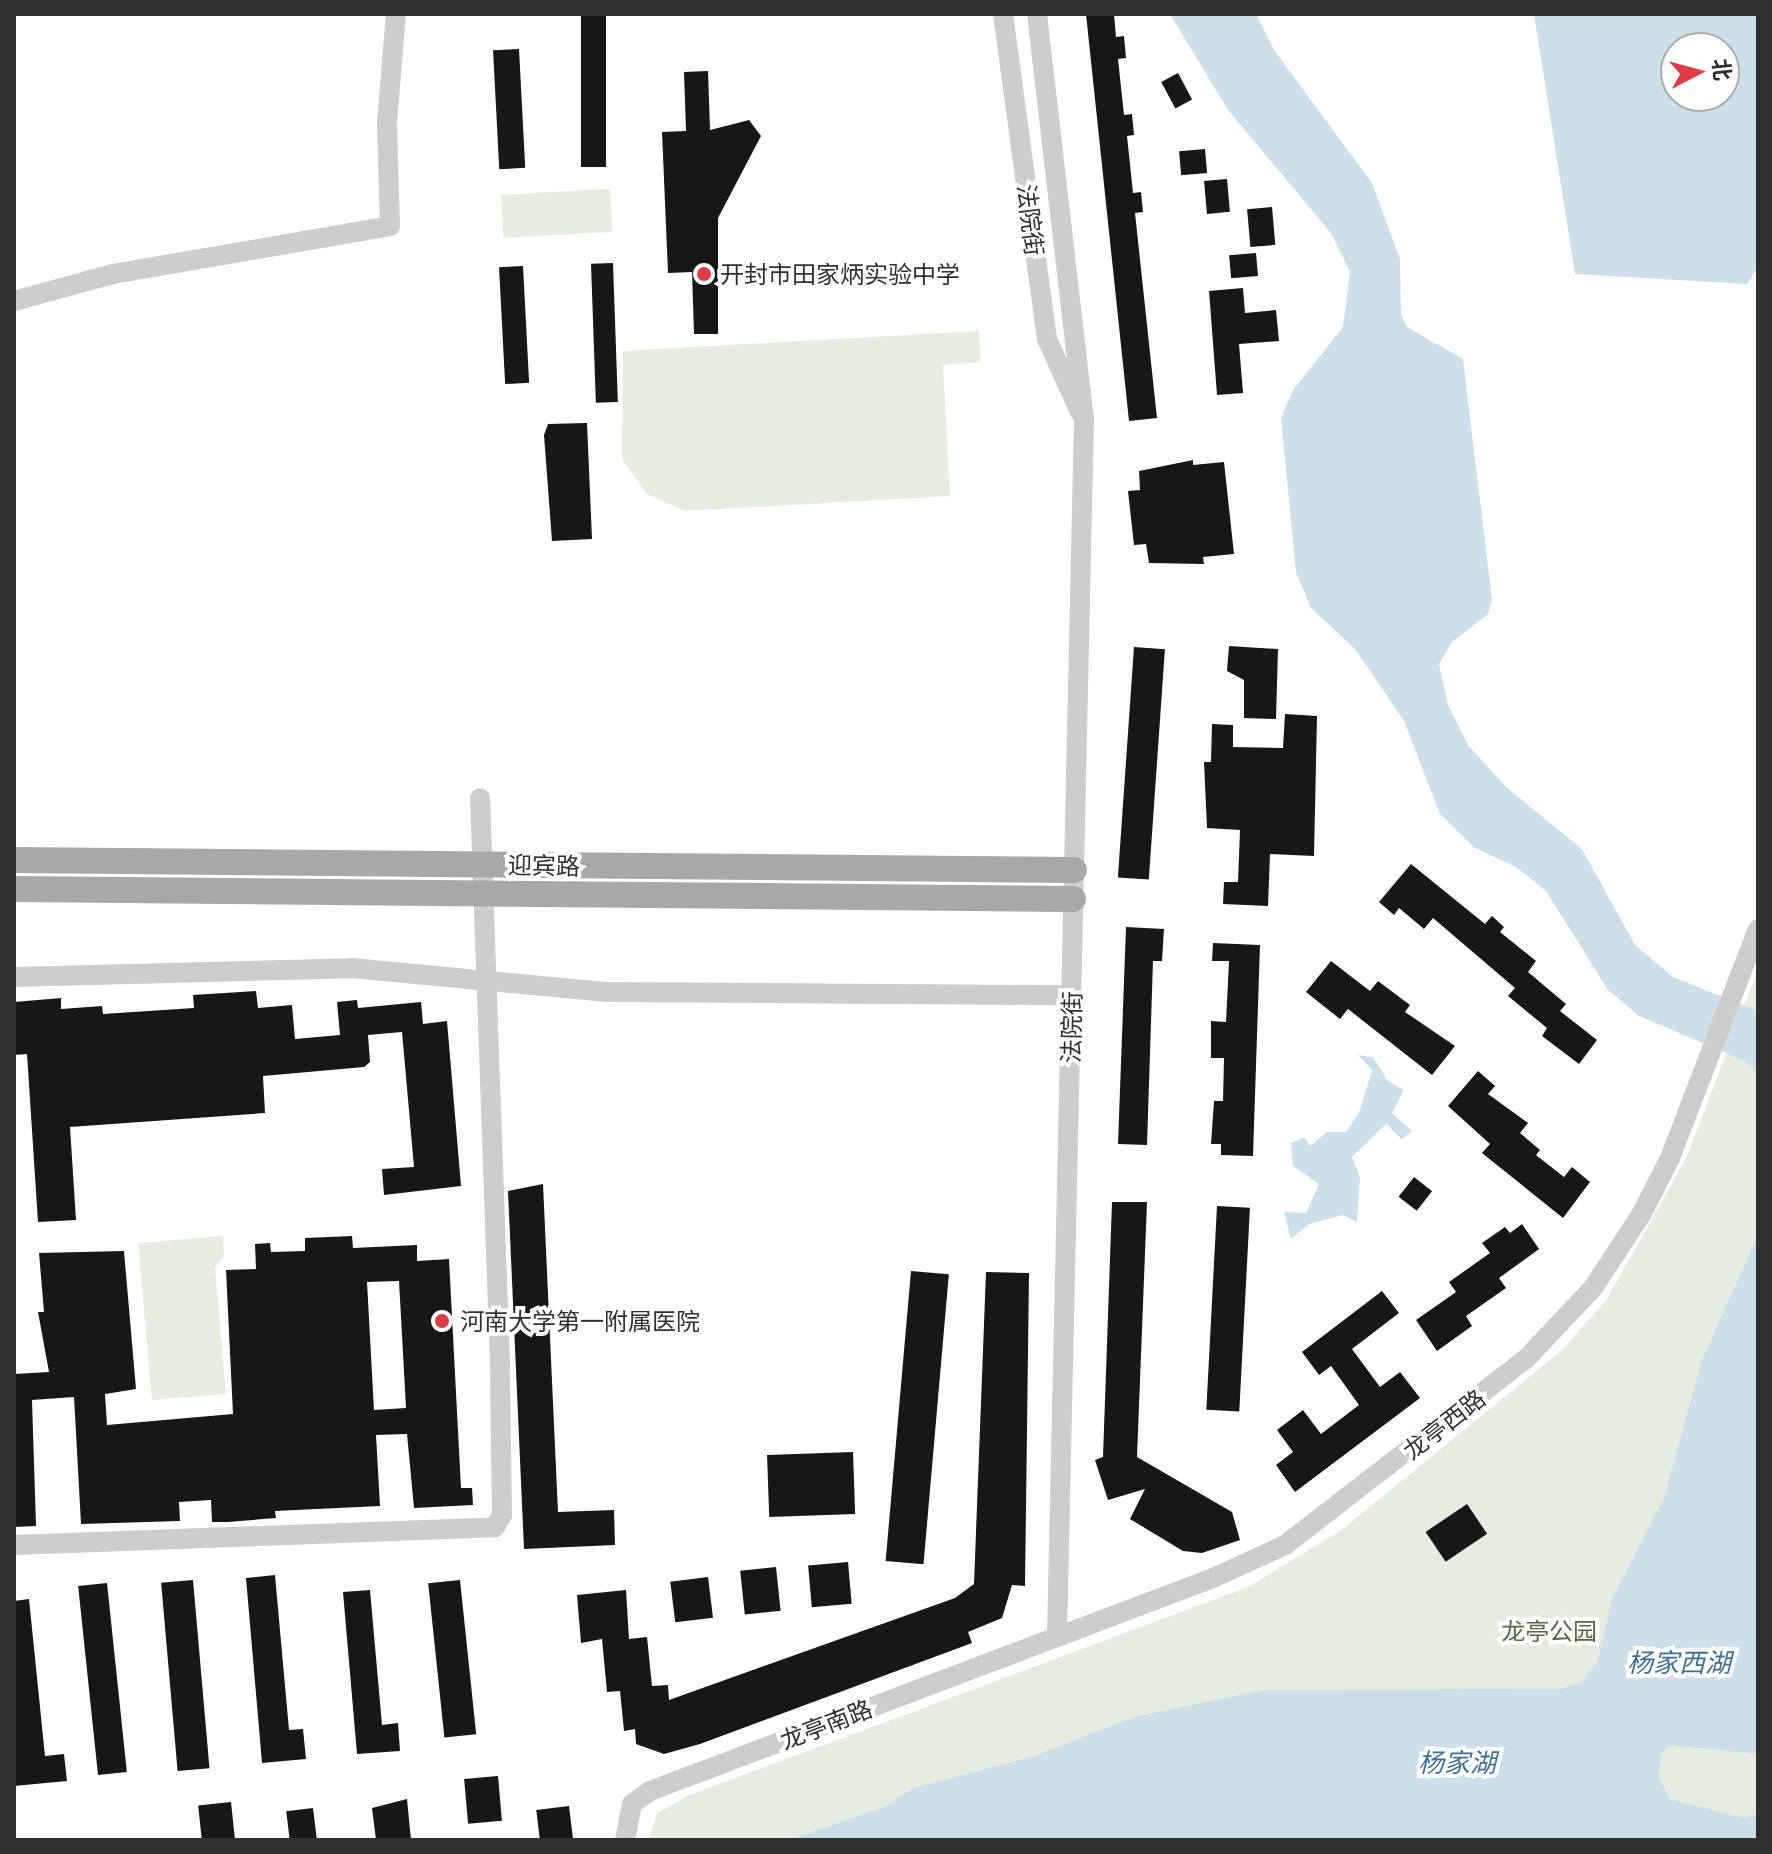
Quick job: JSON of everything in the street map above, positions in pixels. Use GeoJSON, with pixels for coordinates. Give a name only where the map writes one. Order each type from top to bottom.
{"type":"FeatureCollection","features":[{"type":"Feature","properties":{"kind":"main road","name":"迎宾路"},"geometry":{"type":"LineString","coordinates":[[14,860],[1073,899]]}},
{"type":"Feature","properties":{"kind":"main road","name":"迎宾路"},"geometry":{"type":"LineString","coordinates":[[14,889],[487,877],[1074,870]]}},
{"type":"Feature","properties":{"kind":"street"},"geometry":{"type":"LineString","coordinates":[[14,301],[113,274],[390,226],[387,123],[396,14]]}},
{"type":"Feature","properties":{"kind":"street","name":"法院街"},"geometry":{"type":"LineString","coordinates":[[1003,14],[1047,339],[1084,418]]}},
{"type":"Feature","properties":{"kind":"street","name":"法院街"},"geometry":{"type":"LineString","coordinates":[[1037,14],[1084,418],[1057,1637]]}},
{"type":"Feature","properties":{"kind":"street"},"geometry":{"type":"LineString","coordinates":[[14,1545],[495,1527],[502,1515],[487,877],[480,798]]}},
{"type":"Feature","properties":{"kind":"street","name":"龙亭西路"},"geometry":{"type":"LineString","coordinates":[[1057,1637],[1285,1545],[1526,1359],[1619,1253],[1670,1158],[1758,929]]}},
{"type":"Feature","properties":{"kind":"street"},"geometry":{"type":"LineString","coordinates":[[14,977],[352,968],[605,992],[1071,995]]}},
{"type":"Feature","properties":{"kind":"street","name":"龙亭南路"},"geometry":{"type":"LineString","coordinates":[[625,1840],[632,1804],[650,1791],[1057,1637]]}},
{"type":"Feature","properties":{"kind":"green space"},"geometry":{"type":"Polygon","coordinates":[[[610,189],[612,232],[503,238],[501,195],[610,189]]]}},
{"type":"Feature","properties":{"kind":"green space"},"geometry":{"type":"Polygon","coordinates":[[[979,331],[981,362],[943,365],[950,496],[685,511],[647,494],[622,459],[623,351],[979,331]]]}},
{"type":"Feature","properties":{"kind":"green space","name":"龙亭公园"},"geometry":{"type":"Polygon","coordinates":[[[1758,970],[1758,1840],[649,1840],[657,1813],[687,1796],[1248,1587],[1340,1531],[1561,1351],[1607,1299],[1687,1156],[1758,970]]]}},
{"type":"Feature","properties":{"kind":"green space"},"geometry":{"type":"Polygon","coordinates":[[[223,1236],[224,1256],[215,1267],[226,1394],[152,1400],[138,1243],[223,1236]]]}},
{"type":"Feature","properties":{"kind":"water"},"geometry":{"type":"Polygon","coordinates":[[[1170,14],[1256,14],[1274,50],[1372,183],[1400,259],[1401,314],[1407,327],[1463,359],[1492,600],[1488,614],[1452,642],[1439,664],[1448,705],[1468,745],[1506,787],[1582,849],[1635,945],[1673,977],[1758,1011],[1758,1072],[1743,1060],[1639,1016],[1608,990],[1546,891],[1516,867],[1475,848],[1440,814],[1404,721],[1355,649],[1311,608],[1296,572],[1281,418],[1293,390],[1343,327],[1350,272],[1331,233],[1228,110],[1170,14]]]}},
{"type":"Feature","properties":{"kind":"water"},"geometry":{"type":"Polygon","coordinates":[[[1534,14],[1758,14],[1758,267],[1747,284],[1575,274],[1534,14]]]}},
{"type":"Feature","properties":{"kind":"water"},"geometry":{"type":"Polygon","coordinates":[[[1358,1055],[1373,1057],[1387,1080],[1404,1090],[1392,1113],[1412,1131],[1402,1139],[1386,1124],[1352,1157],[1360,1177],[1357,1222],[1343,1215],[1309,1224],[1291,1239],[1284,1212],[1306,1213],[1319,1184],[1293,1166],[1291,1143],[1304,1137],[1310,1146],[1327,1132],[1346,1132],[1359,1113],[1372,1070],[1358,1055]]]}},
{"type":"Feature","properties":{"kind":"water","name":"杨家湖"},"geometry":{"type":"Polygon","coordinates":[[[1758,1235],[1758,1754],[1670,1745],[1662,1753],[1658,1774],[1669,1799],[1744,1818],[1758,1814],[1758,1840],[789,1840],[884,1807],[913,1788],[1032,1757],[1134,1717],[1264,1690],[1560,1689],[1580,1683],[1598,1661],[1612,1599],[1664,1498],[1702,1360],[1758,1235]]]}},
{"type":"Feature","properties":{"kind":"building"},"geometry":{"type":"Polygon","coordinates":[[[581,14],[606,14],[606,167],[581,167],[581,14]]]}},
{"type":"Feature","properties":{"kind":"building"},"geometry":{"type":"Polygon","coordinates":[[[1086,14],[1114,14],[1116,37],[1124,36],[1126,58],[1118,59],[1124,115],[1132,114],[1134,135],[1127,136],[1133,193],[1141,192],[1143,212],[1135,213],[1157,418],[1129,421],[1086,14]]]}},
{"type":"Feature","properties":{"kind":"building"},"geometry":{"type":"Polygon","coordinates":[[[519,49],[525,168],[499,169],[493,50],[519,49]]]}},
{"type":"Feature","properties":{"kind":"building"},"geometry":{"type":"Polygon","coordinates":[[[708,71],[710,130],[749,120],[761,136],[718,218],[718,334],[694,334],[692,272],[668,273],[662,132],[686,131],[684,72],[708,71]]]}},
{"type":"Feature","properties":{"kind":"building"},"geometry":{"type":"Polygon","coordinates":[[[1178,73],[1192,99],[1175,108],[1161,82],[1178,73]]]}},
{"type":"Feature","properties":{"kind":"building"},"geometry":{"type":"Polygon","coordinates":[[[1205,149],[1207,173],[1181,175],[1179,151],[1205,149]]]}},
{"type":"Feature","properties":{"kind":"building"},"geometry":{"type":"Polygon","coordinates":[[[1227,179],[1230,212],[1207,214],[1204,181],[1227,179]]]}},
{"type":"Feature","properties":{"kind":"building"},"geometry":{"type":"Polygon","coordinates":[[[1272,207],[1275,245],[1250,247],[1247,209],[1272,207]]]}},
{"type":"Feature","properties":{"kind":"building"},"geometry":{"type":"Polygon","coordinates":[[[1256,253],[1258,276],[1231,278],[1229,255],[1256,253]]]}},
{"type":"Feature","properties":{"kind":"building"},"geometry":{"type":"Polygon","coordinates":[[[613,263],[618,402],[596,403],[591,264],[613,263]]]}},
{"type":"Feature","properties":{"kind":"building"},"geometry":{"type":"Polygon","coordinates":[[[523,266],[529,383],[505,384],[499,267],[523,266]]]}},
{"type":"Feature","properties":{"kind":"building"},"geometry":{"type":"Polygon","coordinates":[[[1243,288],[1245,313],[1276,310],[1279,341],[1239,344],[1243,393],[1217,395],[1209,291],[1243,288]]]}},
{"type":"Feature","properties":{"kind":"building"},"geometry":{"type":"Polygon","coordinates":[[[587,423],[592,539],[552,541],[544,435],[548,424],[587,423]]]}},
{"type":"Feature","properties":{"kind":"building"},"geometry":{"type":"Polygon","coordinates":[[[1193,460],[1193,465],[1224,462],[1234,554],[1203,557],[1204,564],[1149,563],[1146,544],[1134,545],[1128,491],[1140,490],[1139,471],[1193,460]]]}},
{"type":"Feature","properties":{"kind":"building"},"geometry":{"type":"Polygon","coordinates":[[[1229,646],[1278,649],[1276,719],[1244,718],[1244,680],[1227,671],[1229,646]]]}},
{"type":"Feature","properties":{"kind":"building"},"geometry":{"type":"Polygon","coordinates":[[[1134,647],[1165,649],[1149,880],[1118,877],[1134,647]]]}},
{"type":"Feature","properties":{"kind":"building"},"geometry":{"type":"Polygon","coordinates":[[[1285,714],[1317,716],[1314,856],[1270,854],[1268,906],[1223,904],[1224,882],[1238,882],[1240,830],[1207,828],[1204,762],[1211,762],[1212,724],[1233,725],[1233,747],[1283,748],[1285,714]]]}},
{"type":"Feature","properties":{"kind":"building"},"geometry":{"type":"Polygon","coordinates":[[[1411,864],[1485,924],[1492,916],[1504,927],[1500,932],[1536,961],[1528,972],[1566,1004],[1560,1011],[1597,1040],[1579,1064],[1542,1036],[1547,1028],[1508,996],[1515,988],[1433,918],[1424,929],[1399,908],[1394,915],[1379,902],[1411,864]]]}},
{"type":"Feature","properties":{"kind":"building"},"geometry":{"type":"Polygon","coordinates":[[[1126,927],[1164,929],[1162,961],[1153,961],[1147,1145],[1118,1144],[1126,927]]]}},
{"type":"Feature","properties":{"kind":"building"},"geometry":{"type":"Polygon","coordinates":[[[1213,943],[1260,945],[1253,1156],[1221,1155],[1221,1144],[1211,1144],[1214,1101],[1223,1101],[1224,1058],[1211,1058],[1211,1021],[1226,1022],[1229,961],[1212,961],[1213,943]]]}},
{"type":"Feature","properties":{"kind":"building"},"geometry":{"type":"Polygon","coordinates":[[[1331,961],[1370,991],[1378,981],[1410,1005],[1405,1012],[1455,1046],[1432,1075],[1348,1009],[1340,1019],[1306,992],[1331,961]]]}},
{"type":"Feature","properties":{"kind":"building"},"geometry":{"type":"Polygon","coordinates":[[[256,991],[258,1008],[292,1005],[295,1039],[340,1035],[337,1002],[357,1000],[358,1008],[421,1002],[423,1024],[447,1021],[461,1186],[384,1195],[382,1169],[414,1167],[402,1032],[368,1035],[370,1062],[364,1067],[263,1076],[265,1113],[70,1127],[76,1220],[38,1222],[27,1054],[14,1055],[14,1002],[61,998],[61,1009],[102,1006],[103,1014],[194,1008],[193,995],[256,991]]]}},
{"type":"Feature","properties":{"kind":"building"},"geometry":{"type":"Polygon","coordinates":[[[1478,1071],[1495,1086],[1488,1094],[1528,1123],[1520,1133],[1540,1150],[1536,1155],[1564,1177],[1572,1167],[1590,1182],[1563,1218],[1482,1153],[1490,1144],[1448,1106],[1478,1071]]]}},
{"type":"Feature","properties":{"kind":"building"},"geometry":{"type":"Polygon","coordinates":[[[1414,1177],[1432,1191],[1417,1211],[1399,1197],[1414,1177]]]}},
{"type":"Feature","properties":{"kind":"building"},"geometry":{"type":"Polygon","coordinates":[[[543,1184],[558,1512],[614,1510],[615,1545],[524,1549],[508,1191],[543,1184]]]}},
{"type":"Feature","properties":{"kind":"building"},"geometry":{"type":"Polygon","coordinates":[[[1112,1202],[1147,1202],[1137,1457],[1232,1512],[1240,1540],[1202,1553],[1183,1551],[1130,1519],[1145,1489],[1108,1500],[1095,1460],[1103,1457],[1112,1202]]]}},
{"type":"Feature","properties":{"kind":"building"},"geometry":{"type":"Polygon","coordinates":[[[1217,1206],[1250,1208],[1239,1411],[1206,1410],[1217,1206]]]}},
{"type":"Feature","properties":{"kind":"building"},"geometry":{"type":"Polygon","coordinates":[[[1522,1224],[1539,1249],[1499,1278],[1506,1288],[1466,1316],[1472,1326],[1437,1351],[1416,1320],[1456,1292],[1449,1282],[1490,1253],[1482,1243],[1505,1227],[1510,1233],[1522,1224]]]}},
{"type":"Feature","properties":{"kind":"building"},"geometry":{"type":"Polygon","coordinates":[[[352,1236],[353,1248],[417,1245],[417,1261],[449,1259],[461,1488],[472,1488],[473,1505],[414,1508],[407,1434],[376,1435],[380,1506],[275,1511],[276,1518],[212,1522],[211,1500],[179,1502],[180,1521],[81,1524],[74,1397],[32,1400],[36,1526],[14,1527],[14,1374],[49,1372],[38,1312],[44,1312],[39,1253],[124,1251],[136,1389],[105,1394],[107,1425],[233,1414],[226,1270],[256,1269],[255,1244],[270,1243],[271,1252],[305,1251],[305,1238],[352,1236]],[[399,1281],[367,1282],[374,1410],[406,1408],[399,1281]]]}},
{"type":"Feature","properties":{"kind":"building"},"geometry":{"type":"Polygon","coordinates":[[[911,1271],[949,1274],[923,1564],[886,1561],[911,1271]]]}},
{"type":"Feature","properties":{"kind":"building"},"geometry":{"type":"Polygon","coordinates":[[[986,1272],[1029,1273],[1025,1586],[1012,1585],[1002,1618],[968,1632],[972,1643],[700,1744],[664,1754],[636,1744],[635,1729],[624,1731],[620,1691],[607,1692],[602,1639],[581,1643],[577,1595],[626,1590],[629,1639],[647,1637],[652,1686],[668,1685],[669,1700],[955,1598],[974,1584],[986,1272]]]}},
{"type":"Feature","properties":{"kind":"building"},"geometry":{"type":"Polygon","coordinates":[[[1382,1291],[1399,1313],[1352,1349],[1380,1387],[1400,1372],[1420,1398],[1295,1492],[1276,1465],[1293,1452],[1277,1430],[1303,1410],[1321,1434],[1359,1405],[1331,1366],[1319,1375],[1302,1352],[1382,1291]]]}},
{"type":"Feature","properties":{"kind":"building"},"geometry":{"type":"Polygon","coordinates":[[[853,1452],[855,1514],[769,1517],[767,1455],[853,1452]]]}},
{"type":"Feature","properties":{"kind":"building"},"geometry":{"type":"Polygon","coordinates":[[[1467,1504],[1487,1534],[1446,1562],[1426,1532],[1467,1504]]]}},
{"type":"Feature","properties":{"kind":"building"},"geometry":{"type":"Polygon","coordinates":[[[848,1562],[852,1604],[812,1607],[808,1565],[848,1562]]]}},
{"type":"Feature","properties":{"kind":"building"},"geometry":{"type":"Polygon","coordinates":[[[776,1567],[781,1611],[745,1615],[740,1571],[776,1567]]]}},
{"type":"Feature","properties":{"kind":"building"},"geometry":{"type":"Polygon","coordinates":[[[275,1575],[289,1730],[303,1729],[306,1759],[262,1763],[246,1578],[275,1575]]]}},
{"type":"Feature","properties":{"kind":"building"},"geometry":{"type":"Polygon","coordinates":[[[708,1577],[713,1618],[675,1622],[670,1582],[708,1577]]]}},
{"type":"Feature","properties":{"kind":"building"},"geometry":{"type":"Polygon","coordinates":[[[193,1580],[209,1768],[178,1771],[161,1583],[193,1580]]]}},
{"type":"Feature","properties":{"kind":"building"},"geometry":{"type":"Polygon","coordinates":[[[460,1580],[476,1734],[444,1737],[428,1583],[460,1580]]]}},
{"type":"Feature","properties":{"kind":"building"},"geometry":{"type":"Polygon","coordinates":[[[107,1583],[127,1772],[98,1775],[78,1586],[107,1583]]]}},
{"type":"Feature","properties":{"kind":"building"},"geometry":{"type":"Polygon","coordinates":[[[370,1590],[382,1725],[398,1723],[400,1751],[357,1754],[343,1592],[370,1590]]]}},
{"type":"Feature","properties":{"kind":"building"},"geometry":{"type":"Polygon","coordinates":[[[29,1599],[45,1756],[64,1754],[67,1781],[14,1786],[14,1601],[29,1599]]]}},
{"type":"Feature","properties":{"kind":"building"},"geometry":{"type":"Polygon","coordinates":[[[498,1776],[502,1821],[468,1824],[464,1779],[498,1776]]]}},
{"type":"Feature","properties":{"kind":"building"},"geometry":{"type":"Polygon","coordinates":[[[407,1799],[411,1840],[376,1840],[372,1808],[407,1799]]]}},
{"type":"Feature","properties":{"kind":"building"},"geometry":{"type":"Polygon","coordinates":[[[231,1802],[235,1840],[202,1840],[198,1805],[231,1802]]]}},
{"type":"Feature","properties":{"kind":"building"},"geometry":{"type":"Polygon","coordinates":[[[569,1806],[573,1840],[540,1840],[536,1810],[569,1806]]]}},
{"type":"Feature","properties":{"kind":"building"},"geometry":{"type":"Polygon","coordinates":[[[313,1808],[317,1840],[290,1840],[286,1811],[313,1808]]]}},
{"type":"Feature","properties":{"kind":"place","name":"开封市田家炳实验中学"},"geometry":{"type":"Point","coordinates":[704,274]}},
{"type":"Feature","properties":{"kind":"place","name":"河南大学第一附属医院"},"geometry":{"type":"Point","coordinates":[442,1321]}},
{"type":"Feature","properties":{"kind":"water label","name":"杨家西湖"},"geometry":{"type":"Point","coordinates":[1679,1663]}}]}
